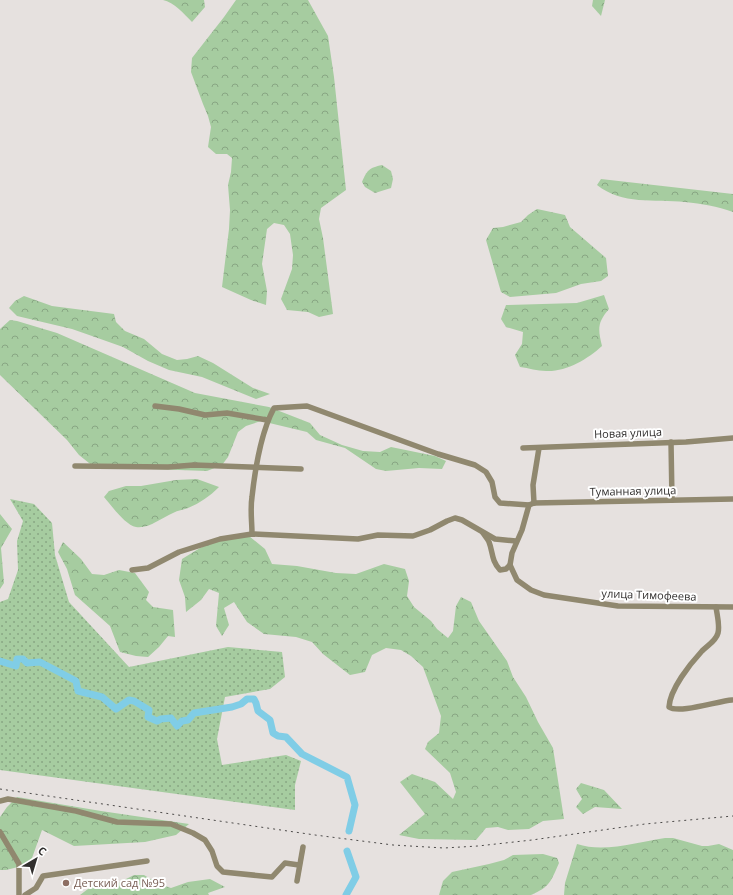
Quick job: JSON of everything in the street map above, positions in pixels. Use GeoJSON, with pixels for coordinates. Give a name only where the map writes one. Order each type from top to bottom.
{"type":"FeatureCollection","features":[{"type":"Feature","properties":{"kind":"street"},"geometry":{"type":"LineString","coordinates":[[154,406],[205,415],[228,413],[267,420],[252,498],[252,534]]}},
{"type":"Feature","properties":{"kind":"street","name":"Туманная улица"},"geometry":{"type":"LineString","coordinates":[[267,420],[274,408],[307,406],[438,454],[475,465],[486,472],[492,482],[495,497],[500,503],[531,504],[733,499]]}},
{"type":"Feature","properties":{"kind":"street","name":"Новая улица"},"geometry":{"type":"LineString","coordinates":[[523,448],[733,438]]}},
{"type":"Feature","properties":{"kind":"street"},"geometry":{"type":"LineString","coordinates":[[671,442],[672,500]]}},
{"type":"Feature","properties":{"kind":"street"},"geometry":{"type":"LineString","coordinates":[[481,532],[489,541],[497,566],[500,570],[506,569],[510,565],[516,541],[522,530],[531,504],[539,448]]}},
{"type":"Feature","properties":{"kind":"street"},"geometry":{"type":"LineString","coordinates":[[75,466],[194,466],[301,469]]}},
{"type":"Feature","properties":{"kind":"street"},"geometry":{"type":"LineString","coordinates":[[132,570],[148,568],[179,552],[220,539],[252,534],[358,539],[378,535],[413,536],[430,530],[447,520],[455,518],[462,520],[495,539],[516,541]]}},
{"type":"Feature","properties":{"kind":"street","name":"улица Тимофеева"},"geometry":{"type":"LineString","coordinates":[[510,565],[514,575],[521,584],[544,595],[618,606],[716,608],[733,606]]}},
{"type":"Feature","properties":{"kind":"street"},"geometry":{"type":"LineString","coordinates":[[716,608],[718,633],[714,642],[706,647],[687,669],[675,688],[669,701],[669,707],[673,710],[683,709],[732,700]]}},
{"type":"Feature","properties":{"kind":"street"},"geometry":{"type":"LineString","coordinates":[[0,801],[8,799],[76,811],[117,822],[171,824],[204,840],[212,851],[217,866],[222,872],[272,878],[285,863],[299,864]]}},
{"type":"Feature","properties":{"kind":"street"},"geometry":{"type":"LineString","coordinates":[[0,832],[19,864],[19,895]]}},
{"type":"Feature","properties":{"kind":"street"},"geometry":{"type":"LineString","coordinates":[[297,882],[303,847]]}},
{"type":"Feature","properties":{"kind":"street"},"geometry":{"type":"LineString","coordinates":[[25,895],[36,888],[43,876],[147,861]]}},
{"type":"Feature","properties":{"kind":"green space"},"geometry":{"type":"Polygon","coordinates":[[[163,0],[204,0],[205,7],[192,22],[175,6],[163,0]]]}},
{"type":"Feature","properties":{"kind":"green space"},"geometry":{"type":"Polygon","coordinates":[[[236,0],[308,0],[328,36],[346,190],[321,208],[319,219],[333,314],[319,317],[308,312],[287,310],[281,299],[292,269],[293,255],[290,234],[284,225],[274,223],[267,229],[262,264],[267,291],[266,305],[222,287],[229,229],[230,210],[228,185],[232,158],[227,154],[216,154],[208,147],[211,127],[191,72],[192,58],[236,0]]]}},
{"type":"Feature","properties":{"kind":"green space"},"geometry":{"type":"Polygon","coordinates":[[[593,0],[605,0],[601,16],[592,6],[593,0]]]}},
{"type":"Feature","properties":{"kind":"green space"},"geometry":{"type":"Polygon","coordinates":[[[382,165],[391,171],[393,179],[391,188],[375,193],[365,187],[362,182],[369,170],[382,165]]]}},
{"type":"Feature","properties":{"kind":"green space"},"geometry":{"type":"Polygon","coordinates":[[[601,179],[733,194],[733,212],[703,204],[639,200],[617,196],[597,185],[601,179]]]}},
{"type":"Feature","properties":{"kind":"green space"},"geometry":{"type":"Polygon","coordinates":[[[537,209],[565,215],[570,227],[606,258],[608,276],[601,281],[581,284],[556,293],[510,297],[501,292],[486,240],[493,228],[521,222],[537,209]]]}},
{"type":"Feature","properties":{"kind":"green space"},"geometry":{"type":"Polygon","coordinates":[[[604,295],[609,309],[600,322],[599,331],[602,346],[576,364],[554,371],[543,371],[520,367],[515,355],[522,344],[523,332],[506,327],[501,319],[506,305],[577,303],[604,295]]]}},
{"type":"Feature","properties":{"kind":"green space"},"geometry":{"type":"Polygon","coordinates":[[[24,296],[52,306],[114,314],[116,322],[125,331],[144,339],[162,354],[177,360],[198,356],[213,363],[253,388],[270,394],[256,399],[202,377],[169,370],[148,361],[123,347],[72,329],[17,316],[9,308],[15,301],[24,296]]]}},
{"type":"Feature","properties":{"kind":"green space"},"geometry":{"type":"Polygon","coordinates":[[[10,320],[57,333],[195,393],[269,407],[310,423],[320,435],[342,445],[363,451],[380,452],[391,447],[435,456],[446,461],[442,469],[419,468],[386,471],[376,469],[345,448],[316,440],[307,432],[261,421],[246,426],[238,432],[228,457],[222,465],[207,471],[94,467],[79,455],[67,440],[0,375],[0,329],[10,320]]]}},
{"type":"Feature","properties":{"kind":"green space"},"geometry":{"type":"Polygon","coordinates":[[[197,479],[219,487],[197,504],[175,512],[155,523],[141,527],[136,527],[127,523],[104,497],[109,491],[126,486],[141,486],[176,480],[197,479]]]}},
{"type":"Feature","properties":{"kind":"green space"},"geometry":{"type":"Polygon","coordinates":[[[10,499],[34,504],[52,523],[55,555],[69,602],[129,667],[228,647],[282,652],[285,677],[270,689],[225,697],[217,739],[222,765],[286,755],[301,761],[295,785],[295,810],[0,770],[0,602],[8,599],[18,570],[17,541],[23,521],[10,499]]]}},
{"type":"Feature","properties":{"kind":"green space"},"geometry":{"type":"Polygon","coordinates":[[[0,514],[12,529],[1,548],[4,583],[0,589],[0,514]]]}},
{"type":"Feature","properties":{"kind":"green space"},"geometry":{"type":"Polygon","coordinates":[[[228,536],[249,536],[265,549],[272,564],[297,566],[336,573],[356,574],[384,564],[405,569],[409,581],[407,596],[414,607],[448,638],[453,631],[456,606],[461,597],[471,602],[479,621],[507,661],[513,677],[526,697],[553,748],[564,819],[543,821],[529,829],[508,830],[498,827],[486,828],[476,840],[419,839],[399,835],[425,814],[400,782],[412,774],[435,782],[453,799],[456,792],[450,773],[425,749],[428,742],[439,733],[441,716],[423,667],[411,656],[401,650],[386,648],[372,655],[365,672],[350,675],[323,654],[312,642],[296,637],[264,634],[247,622],[234,602],[224,608],[229,625],[222,636],[216,626],[219,593],[209,589],[201,600],[186,612],[185,597],[179,580],[182,559],[200,548],[228,536]]]}},
{"type":"Feature","properties":{"kind":"green space"},"geometry":{"type":"Polygon","coordinates":[[[63,542],[81,559],[92,574],[104,575],[119,570],[135,573],[149,592],[146,600],[153,607],[173,610],[175,637],[168,636],[148,657],[120,652],[110,626],[75,595],[67,569],[58,552],[63,542]]]}},
{"type":"Feature","properties":{"kind":"green space"},"geometry":{"type":"Polygon","coordinates":[[[581,783],[604,790],[622,809],[595,807],[583,814],[576,807],[582,799],[576,789],[581,783]]]}},
{"type":"Feature","properties":{"kind":"green space"},"geometry":{"type":"Polygon","coordinates":[[[17,797],[189,824],[176,835],[145,842],[74,846],[42,830],[32,858],[26,865],[0,870],[0,817],[17,797]]]}},
{"type":"Feature","properties":{"kind":"green space"},"geometry":{"type":"Polygon","coordinates":[[[673,838],[702,846],[719,844],[733,850],[733,895],[564,895],[565,883],[577,844],[610,847],[673,838]]]}},
{"type":"Feature","properties":{"kind":"green space"},"geometry":{"type":"Polygon","coordinates":[[[543,854],[557,858],[559,863],[549,883],[531,895],[439,895],[443,881],[452,872],[504,860],[513,855],[543,854]]]}},
{"type":"Feature","properties":{"kind":"green space"},"geometry":{"type":"Polygon","coordinates":[[[134,875],[144,875],[159,884],[171,888],[188,882],[210,879],[225,887],[208,893],[209,895],[80,895],[96,884],[105,882],[116,884],[134,875]]]}},
{"type":"Feature","properties":{"kind":"waterway"},"geometry":{"type":"LineString","coordinates":[[0,661],[16,666],[17,659],[23,659],[27,663],[40,662],[76,681],[78,691],[102,697],[116,709],[129,700],[134,701],[149,710],[148,717],[157,721],[171,718],[177,726],[182,721],[188,720],[194,713],[232,707],[241,704],[247,699],[254,699],[258,711],[270,720],[273,733],[278,736],[286,737],[302,754],[347,777],[355,805],[349,831]]}},
{"type":"Feature","properties":{"kind":"waterway"},"geometry":{"type":"LineString","coordinates":[[346,895],[356,877],[347,851]]}},
{"type":"Feature","properties":{"kind":"railway"},"geometry":{"type":"LineString","coordinates":[[0,789],[315,835],[393,845],[444,848],[478,846],[645,824],[733,816]]}},
{"type":"Feature","properties":{"kind":"place","name":"Детский сад №95"},"geometry":{"type":"Point","coordinates":[66,883]}}]}
